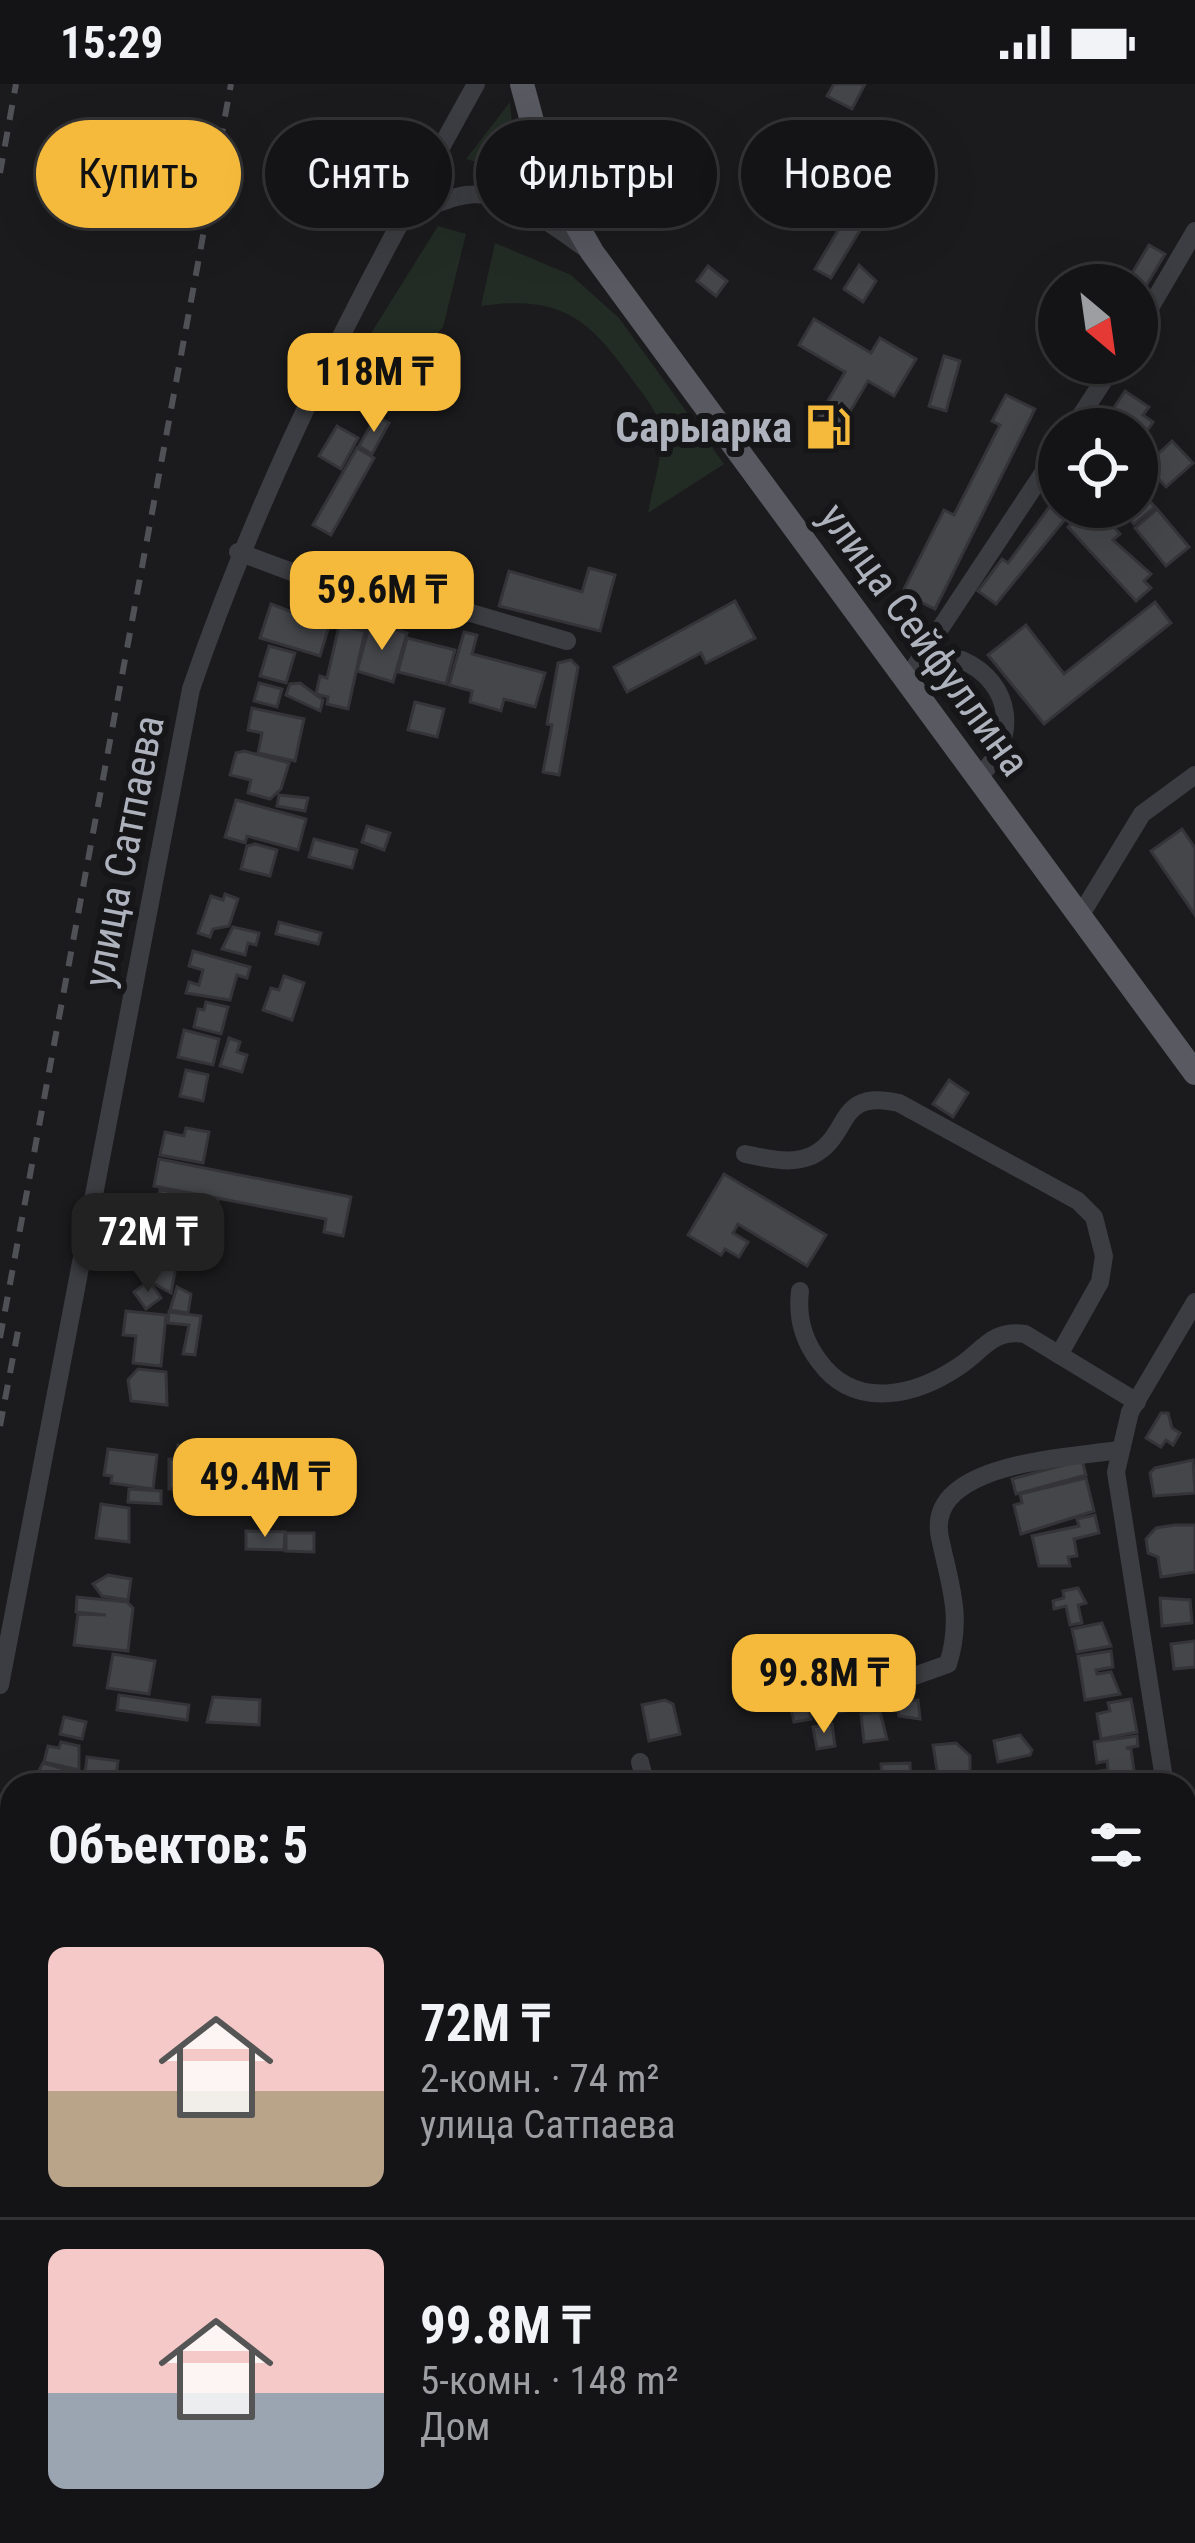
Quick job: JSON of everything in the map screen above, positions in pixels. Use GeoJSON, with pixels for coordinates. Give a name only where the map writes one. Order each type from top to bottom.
{"type":"FeatureCollection","features":[{"type":"Feature","properties":{"kind":"main road","name":"улица Сейфуллина"},"geometry":{"type":"LineString","coordinates":[[522,84],[545,169],[592,252],[1195,1072]]}},
{"type":"Feature","properties":{"kind":"street","name":"улица Сатпаева"},"geometry":{"type":"LineString","coordinates":[[452,127],[476,84]]}},
{"type":"Feature","properties":{"kind":"street"},"geometry":{"type":"LineString","coordinates":[[452,201],[469,195],[531,211],[592,252]]}},
{"type":"Feature","properties":{"kind":"street","name":"улица Сатпаева"},"geometry":{"type":"LineString","coordinates":[[0,1685],[191,688],[238,552],[340,328],[396,228]]}},
{"type":"Feature","properties":{"kind":"street"},"geometry":{"type":"LineString","coordinates":[[1158,294],[1195,231]]}},
{"type":"Feature","properties":{"kind":"street"},"geometry":{"type":"LineString","coordinates":[[906,680],[1038,481]]}},
{"type":"Feature","properties":{"kind":"street"},"geometry":{"type":"LineString","coordinates":[[238,552],[292,572],[419,598],[567,641]]}},
{"type":"Feature","properties":{"kind":"street"},"geometry":{"type":"LineString","coordinates":[[906,680],[931,665],[962,660],[988,676],[1007,714],[1006,738],[995,761],[978,777]]}},
{"type":"Feature","properties":{"kind":"street"},"geometry":{"type":"LineString","coordinates":[[1080,916],[1142,814],[1195,775]]}},
{"type":"Feature","properties":{"kind":"street"},"geometry":{"type":"LineString","coordinates":[[745,1154],[784,1161],[814,1155],[853,1107],[883,1100],[899,1103],[1078,1201],[1102,1232],[1104,1256],[1100,1282],[1059,1354]]}},
{"type":"Feature","properties":{"kind":"street"},"geometry":{"type":"LineString","coordinates":[[800,1291],[797,1313],[813,1354],[843,1385],[864,1395],[904,1391],[936,1379],[986,1341],[1011,1332],[1059,1354],[1137,1402]]}},
{"type":"Feature","properties":{"kind":"street"},"geometry":{"type":"LineString","coordinates":[[1164,1773],[1116,1472],[1118,1450],[1137,1402],[1195,1303]]}},
{"type":"Feature","properties":{"kind":"street"},"geometry":{"type":"LineString","coordinates":[[903,1680],[948,1664],[952,1651],[959,1613],[938,1531],[945,1502],[957,1487],[988,1473],[1118,1450]]}},
{"type":"Feature","properties":{"kind":"street"},"geometry":{"type":"LineString","coordinates":[[640,1762],[643,1773]]}},
{"type":"Feature","properties":{"kind":"shaded area"},"geometry":{"type":"Polygon","coordinates":[[[510,102],[512,120],[496,120],[510,102]]]}},
{"type":"Feature","properties":{"kind":"shaded area"},"geometry":{"type":"Polygon","coordinates":[[[437,228],[466,234],[443,327],[396,382],[385,409],[364,410],[355,359],[437,228]]]}},
{"type":"Feature","properties":{"kind":"shaded area"},"geometry":{"type":"Polygon","coordinates":[[[495,243],[571,275],[619,318],[724,464],[648,513],[661,440],[654,411],[603,342],[572,316],[533,304],[481,306],[495,243]]]}},
{"type":"Feature","properties":{"kind":"building"},"geometry":{"type":"Polygon","coordinates":[[[834,84],[865,84],[852,109],[827,96],[834,84]]]}},
{"type":"Feature","properties":{"kind":"building"},"geometry":{"type":"Polygon","coordinates":[[[839,228],[861,228],[831,278],[815,269],[839,228]]]}},
{"type":"Feature","properties":{"kind":"building"},"geometry":{"type":"Polygon","coordinates":[[[1149,245],[1165,254],[1158,266],[1138,264],[1149,245]]]}},
{"type":"Feature","properties":{"kind":"building"},"geometry":{"type":"Polygon","coordinates":[[[859,265],[876,281],[863,302],[844,289],[859,265]]]}},
{"type":"Feature","properties":{"kind":"building"},"geometry":{"type":"Polygon","coordinates":[[[708,266],[727,281],[716,296],[697,281],[708,266]]]}},
{"type":"Feature","properties":{"kind":"building"},"geometry":{"type":"Polygon","coordinates":[[[814,319],[871,353],[880,338],[916,359],[894,396],[868,381],[839,430],[818,418],[845,372],[799,345],[814,319]]]}},
{"type":"Feature","properties":{"kind":"building"},"geometry":{"type":"Polygon","coordinates":[[[944,356],[960,361],[946,411],[929,406],[944,356]]]}},
{"type":"Feature","properties":{"kind":"building"},"geometry":{"type":"Polygon","coordinates":[[[1125,391],[1149,407],[1148,408],[1114,408],[1125,391]]]}},
{"type":"Feature","properties":{"kind":"building"},"geometry":{"type":"Polygon","coordinates":[[[1006,395],[1035,409],[935,609],[902,593],[944,510],[954,515],[1000,425],[992,421],[1006,395]]]}},
{"type":"Feature","properties":{"kind":"building"},"geometry":{"type":"Polygon","coordinates":[[[376,416],[389,423],[372,454],[359,446],[376,416]]]}},
{"type":"Feature","properties":{"kind":"building"},"geometry":{"type":"Polygon","coordinates":[[[337,426],[358,438],[341,469],[319,456],[337,426]]]}},
{"type":"Feature","properties":{"kind":"building"},"geometry":{"type":"Polygon","coordinates":[[[1172,441],[1193,463],[1166,487],[1158,478],[1158,454],[1172,441]]]}},
{"type":"Feature","properties":{"kind":"building"},"geometry":{"type":"Polygon","coordinates":[[[357,448],[374,458],[331,535],[313,525],[357,448]]]}},
{"type":"Feature","properties":{"kind":"building"},"geometry":{"type":"Polygon","coordinates":[[[1158,510],[1189,547],[1166,566],[1135,528],[1158,528],[1158,510]]]}},
{"type":"Feature","properties":{"kind":"building"},"geometry":{"type":"Polygon","coordinates":[[[1038,522],[1038,528],[1058,528],[996,604],[978,591],[1002,559],[1008,563],[1038,522]]]}},
{"type":"Feature","properties":{"kind":"building"},"geometry":{"type":"Polygon","coordinates":[[[1069,528],[1114,528],[1120,534],[1113,540],[1151,574],[1144,581],[1151,588],[1136,601],[1069,528]]]}},
{"type":"Feature","properties":{"kind":"building"},"geometry":{"type":"Polygon","coordinates":[[[589,568],[615,575],[600,631],[499,606],[509,571],[582,592],[589,568]]]}},
{"type":"Feature","properties":{"kind":"building"},"geometry":{"type":"Polygon","coordinates":[[[735,601],[755,638],[706,663],[701,653],[627,692],[614,667],[735,601]]]}},
{"type":"Feature","properties":{"kind":"building"},"geometry":{"type":"Polygon","coordinates":[[[1155,602],[1171,623],[1044,724],[988,655],[1026,625],[1064,674],[1155,602]]]}},
{"type":"Feature","properties":{"kind":"building"},"geometry":{"type":"Polygon","coordinates":[[[271,604],[329,626],[320,656],[260,638],[271,604]]]}},
{"type":"Feature","properties":{"kind":"building"},"geometry":{"type":"Polygon","coordinates":[[[339,626],[365,631],[348,709],[327,704],[328,697],[316,694],[320,676],[327,678],[339,626]]]}},
{"type":"Feature","properties":{"kind":"building"},"geometry":{"type":"Polygon","coordinates":[[[382,626],[407,633],[393,682],[357,671],[369,627],[381,631],[382,626]]]}},
{"type":"Feature","properties":{"kind":"building"},"geometry":{"type":"Polygon","coordinates":[[[464,632],[477,635],[472,654],[545,673],[535,707],[504,699],[501,711],[470,702],[472,691],[449,685],[464,632]]]}},
{"type":"Feature","properties":{"kind":"building"},"geometry":{"type":"Polygon","coordinates":[[[407,638],[455,650],[446,684],[398,672],[407,638]]]}},
{"type":"Feature","properties":{"kind":"building"},"geometry":{"type":"Polygon","coordinates":[[[269,646],[295,653],[286,683],[260,676],[269,646]]]}},
{"type":"Feature","properties":{"kind":"building"},"geometry":{"type":"Polygon","coordinates":[[[571,660],[578,667],[559,775],[543,772],[552,725],[547,724],[558,663],[571,660]]]}},
{"type":"Feature","properties":{"kind":"building"},"geometry":{"type":"Polygon","coordinates":[[[259,683],[282,689],[277,707],[254,701],[259,683]]]}},
{"type":"Feature","properties":{"kind":"building"},"geometry":{"type":"Polygon","coordinates":[[[300,683],[323,700],[320,711],[286,695],[290,684],[300,683]]]}},
{"type":"Feature","properties":{"kind":"building"},"geometry":{"type":"Polygon","coordinates":[[[415,702],[444,709],[437,737],[408,730],[415,702]]]}},
{"type":"Feature","properties":{"kind":"building"},"geometry":{"type":"Polygon","coordinates":[[[252,708],[304,719],[295,761],[258,753],[262,733],[248,730],[252,708]]]}},
{"type":"Feature","properties":{"kind":"building"},"geometry":{"type":"Polygon","coordinates":[[[236,753],[289,763],[281,789],[270,799],[248,793],[251,780],[230,775],[236,753]]]}},
{"type":"Feature","properties":{"kind":"building"},"geometry":{"type":"Polygon","coordinates":[[[279,795],[308,798],[305,811],[277,806],[279,795]]]}},
{"type":"Feature","properties":{"kind":"building"},"geometry":{"type":"Polygon","coordinates":[[[236,800],[306,819],[298,850],[247,836],[245,843],[225,837],[236,800]]]}},
{"type":"Feature","properties":{"kind":"building"},"geometry":{"type":"Polygon","coordinates":[[[367,826],[390,833],[384,850],[362,842],[367,826]]]}},
{"type":"Feature","properties":{"kind":"building"},"geometry":{"type":"Polygon","coordinates":[[[1182,829],[1195,848],[1195,915],[1151,851],[1182,829]]]}},
{"type":"Feature","properties":{"kind":"building"},"geometry":{"type":"Polygon","coordinates":[[[314,839],[357,850],[352,868],[309,857],[314,839]]]}},
{"type":"Feature","properties":{"kind":"building"},"geometry":{"type":"Polygon","coordinates":[[[247,846],[277,850],[270,876],[241,869],[247,846]]]}},
{"type":"Feature","properties":{"kind":"building"},"geometry":{"type":"Polygon","coordinates":[[[225,894],[238,899],[229,926],[213,929],[210,937],[198,933],[211,896],[223,900],[225,894]]]}},
{"type":"Feature","properties":{"kind":"building"},"geometry":{"type":"Polygon","coordinates":[[[279,922],[321,933],[318,944],[276,934],[279,922]]]}},
{"type":"Feature","properties":{"kind":"building"},"geometry":{"type":"Polygon","coordinates":[[[233,927],[259,933],[256,945],[248,943],[245,955],[222,949],[233,927]]]}},
{"type":"Feature","properties":{"kind":"building"},"geometry":{"type":"Polygon","coordinates":[[[193,951],[250,967],[247,978],[237,975],[230,1000],[186,993],[189,982],[199,985],[203,970],[189,966],[193,951]]]}},
{"type":"Feature","properties":{"kind":"building"},"geometry":{"type":"Polygon","coordinates":[[[284,976],[304,983],[292,1020],[263,1010],[271,988],[279,990],[284,976]]]}},
{"type":"Feature","properties":{"kind":"building"},"geometry":{"type":"Polygon","coordinates":[[[206,1002],[228,1007],[221,1034],[194,1027],[198,1009],[204,1010],[206,1002]]]}},
{"type":"Feature","properties":{"kind":"building"},"geometry":{"type":"Polygon","coordinates":[[[184,1030],[219,1039],[213,1065],[178,1057],[184,1030]]]}},
{"type":"Feature","properties":{"kind":"building"},"geometry":{"type":"Polygon","coordinates":[[[229,1038],[240,1042],[237,1052],[247,1055],[242,1072],[220,1066],[229,1038]]]}},
{"type":"Feature","properties":{"kind":"building"},"geometry":{"type":"Polygon","coordinates":[[[186,1070],[208,1075],[203,1101],[180,1096],[186,1070]]]}},
{"type":"Feature","properties":{"kind":"building"},"geometry":{"type":"Polygon","coordinates":[[[949,1080],[968,1093],[953,1117],[933,1104],[949,1080]]]}},
{"type":"Feature","properties":{"kind":"building"},"geometry":{"type":"Polygon","coordinates":[[[186,1128],[209,1132],[203,1163],[160,1155],[165,1132],[184,1136],[186,1128]]]}},
{"type":"Feature","properties":{"kind":"building"},"geometry":{"type":"Polygon","coordinates":[[[159,1159],[351,1197],[343,1236],[324,1232],[326,1219],[154,1186],[159,1159]]]}},
{"type":"Feature","properties":{"kind":"building"},"geometry":{"type":"Polygon","coordinates":[[[724,1174],[826,1235],[807,1266],[738,1224],[733,1233],[748,1242],[739,1257],[725,1249],[721,1255],[688,1235],[724,1174]]]}},
{"type":"Feature","properties":{"kind":"building"},"geometry":{"type":"Polygon","coordinates":[[[160,1190],[218,1199],[217,1210],[158,1201],[160,1190]]]}},
{"type":"Feature","properties":{"kind":"building"},"geometry":{"type":"Polygon","coordinates":[[[157,1207],[186,1212],[181,1239],[152,1233],[157,1207]]]}},
{"type":"Feature","properties":{"kind":"building"},"geometry":{"type":"Polygon","coordinates":[[[157,1263],[176,1267],[171,1293],[153,1283],[148,1271],[157,1263]]]}},
{"type":"Feature","properties":{"kind":"building"},"geometry":{"type":"Polygon","coordinates":[[[149,1281],[161,1298],[146,1309],[134,1292],[149,1281]]]}},
{"type":"Feature","properties":{"kind":"building"},"geometry":{"type":"Polygon","coordinates":[[[177,1287],[191,1294],[188,1313],[170,1310],[177,1287]]]}},
{"type":"Feature","properties":{"kind":"building"},"geometry":{"type":"Polygon","coordinates":[[[126,1311],[166,1315],[161,1366],[133,1363],[136,1336],[123,1335],[126,1311]]]}},
{"type":"Feature","properties":{"kind":"building"},"geometry":{"type":"Polygon","coordinates":[[[169,1312],[201,1316],[195,1355],[183,1354],[189,1325],[168,1323],[169,1312]]]}},
{"type":"Feature","properties":{"kind":"building"},"geometry":{"type":"Polygon","coordinates":[[[138,1369],[166,1372],[167,1405],[131,1401],[128,1380],[138,1369]]]}},
{"type":"Feature","properties":{"kind":"building"},"geometry":{"type":"Polygon","coordinates":[[[1161,1413],[1168,1413],[1172,1428],[1180,1433],[1173,1445],[1166,1440],[1161,1447],[1146,1438],[1161,1413]]]}},
{"type":"Feature","properties":{"kind":"building"},"geometry":{"type":"Polygon","coordinates":[[[178,1445],[191,1445],[191,1489],[169,1489],[169,1459],[178,1459],[178,1445]]]}},
{"type":"Feature","properties":{"kind":"building"},"geometry":{"type":"Polygon","coordinates":[[[108,1449],[157,1455],[153,1489],[111,1483],[112,1476],[104,1475],[108,1449]]]}},
{"type":"Feature","properties":{"kind":"building"},"geometry":{"type":"Polygon","coordinates":[[[1082,1460],[1086,1475],[1016,1494],[1012,1479],[1082,1460]]]}},
{"type":"Feature","properties":{"kind":"building"},"geometry":{"type":"Polygon","coordinates":[[[1193,1460],[1195,1493],[1154,1496],[1150,1473],[1155,1468],[1193,1460]]]}},
{"type":"Feature","properties":{"kind":"building"},"geometry":{"type":"Polygon","coordinates":[[[1086,1478],[1094,1511],[1021,1534],[1014,1505],[1022,1503],[1020,1494],[1086,1478]]]}},
{"type":"Feature","properties":{"kind":"building"},"geometry":{"type":"Polygon","coordinates":[[[129,1489],[161,1491],[161,1504],[128,1502],[129,1489]]]}},
{"type":"Feature","properties":{"kind":"building"},"geometry":{"type":"Polygon","coordinates":[[[101,1504],[129,1508],[129,1542],[96,1538],[101,1504]]]}},
{"type":"Feature","properties":{"kind":"building"},"geometry":{"type":"Polygon","coordinates":[[[1095,1515],[1099,1533],[1074,1539],[1077,1556],[1068,1557],[1070,1566],[1039,1566],[1032,1536],[1079,1526],[1077,1519],[1095,1515]]]}},
{"type":"Feature","properties":{"kind":"building"},"geometry":{"type":"Polygon","coordinates":[[[1195,1525],[1195,1572],[1161,1577],[1158,1557],[1148,1553],[1146,1539],[1156,1528],[1195,1525]]]}},
{"type":"Feature","properties":{"kind":"building"},"geometry":{"type":"Polygon","coordinates":[[[246,1531],[285,1532],[284,1550],[246,1549],[246,1531]]]}},
{"type":"Feature","properties":{"kind":"building"},"geometry":{"type":"Polygon","coordinates":[[[286,1533],[314,1533],[314,1552],[286,1551],[286,1533]]]}},
{"type":"Feature","properties":{"kind":"building"},"geometry":{"type":"Polygon","coordinates":[[[108,1575],[131,1579],[128,1600],[102,1596],[93,1584],[108,1575]]]}},
{"type":"Feature","properties":{"kind":"building"},"geometry":{"type":"Polygon","coordinates":[[[1078,1588],[1086,1603],[1078,1605],[1082,1623],[1070,1625],[1066,1606],[1054,1609],[1053,1601],[1064,1598],[1063,1591],[1078,1588]]]}},
{"type":"Feature","properties":{"kind":"building"},"geometry":{"type":"Polygon","coordinates":[[[77,1597],[127,1602],[133,1608],[128,1651],[74,1645],[78,1614],[106,1615],[76,1612],[77,1597]]]}},
{"type":"Feature","properties":{"kind":"building"},"geometry":{"type":"Polygon","coordinates":[[[1160,1598],[1190,1600],[1192,1623],[1162,1626],[1160,1598]]]}},
{"type":"Feature","properties":{"kind":"building"},"geometry":{"type":"Polygon","coordinates":[[[1102,1623],[1111,1646],[1077,1652],[1072,1629],[1102,1623]]]}},
{"type":"Feature","properties":{"kind":"building"},"geometry":{"type":"Polygon","coordinates":[[[1195,1641],[1195,1667],[1174,1669],[1171,1644],[1195,1641]]]}},
{"type":"Feature","properties":{"kind":"building"},"geometry":{"type":"Polygon","coordinates":[[[1111,1651],[1113,1667],[1096,1670],[1097,1674],[1111,1672],[1120,1694],[1085,1700],[1078,1656],[1111,1651]]]}},
{"type":"Feature","properties":{"kind":"building"},"geometry":{"type":"Polygon","coordinates":[[[113,1654],[155,1661],[149,1694],[107,1688],[113,1654]]]}},
{"type":"Feature","properties":{"kind":"building"},"geometry":{"type":"Polygon","coordinates":[[[802,1676],[811,1719],[794,1722],[784,1680],[802,1676]]]}},
{"type":"Feature","properties":{"kind":"building"},"geometry":{"type":"Polygon","coordinates":[[[872,1676],[875,1705],[826,1715],[822,1682],[872,1676]]]}},
{"type":"Feature","properties":{"kind":"building"},"geometry":{"type":"Polygon","coordinates":[[[119,1695],[189,1705],[187,1720],[117,1710],[119,1695]]]}},
{"type":"Feature","properties":{"kind":"building"},"geometry":{"type":"Polygon","coordinates":[[[213,1697],[260,1700],[259,1725],[207,1722],[213,1697]]]}},
{"type":"Feature","properties":{"kind":"building"},"geometry":{"type":"Polygon","coordinates":[[[1131,1699],[1137,1732],[1101,1739],[1097,1714],[1110,1711],[1108,1703],[1131,1699]]]}},
{"type":"Feature","properties":{"kind":"building"},"geometry":{"type":"Polygon","coordinates":[[[665,1700],[673,1704],[680,1734],[649,1741],[642,1705],[665,1700]]]}},
{"type":"Feature","properties":{"kind":"building"},"geometry":{"type":"Polygon","coordinates":[[[918,1700],[920,1719],[899,1716],[896,1703],[918,1700]]]}},
{"type":"Feature","properties":{"kind":"building"},"geometry":{"type":"Polygon","coordinates":[[[880,1712],[887,1739],[864,1742],[861,1714],[880,1712]]]}},
{"type":"Feature","properties":{"kind":"building"},"geometry":{"type":"Polygon","coordinates":[[[64,1717],[86,1722],[82,1739],[60,1734],[64,1717]]]}},
{"type":"Feature","properties":{"kind":"building"},"geometry":{"type":"Polygon","coordinates":[[[832,1724],[835,1746],[817,1749],[813,1727],[832,1724]]]}},
{"type":"Feature","properties":{"kind":"building"},"geometry":{"type":"Polygon","coordinates":[[[1020,1735],[1032,1750],[1030,1755],[998,1762],[994,1741],[1020,1735]]]}},
{"type":"Feature","properties":{"kind":"building"},"geometry":{"type":"Polygon","coordinates":[[[1137,1736],[1138,1746],[1126,1748],[1131,1749],[1134,1773],[1084,1773],[1108,1770],[1107,1761],[1097,1763],[1094,1742],[1137,1736]]]}},
{"type":"Feature","properties":{"kind":"building"},"geometry":{"type":"Polygon","coordinates":[[[61,1742],[79,1746],[79,1770],[44,1762],[48,1746],[59,1748],[61,1742]]]}},
{"type":"Feature","properties":{"kind":"building"},"geometry":{"type":"Polygon","coordinates":[[[956,1743],[970,1756],[970,1773],[938,1773],[933,1745],[956,1743]]]}},
{"type":"Feature","properties":{"kind":"building"},"geometry":{"type":"Polygon","coordinates":[[[87,1757],[118,1761],[116,1773],[85,1773],[87,1757]]]}},
{"type":"Feature","properties":{"kind":"building"},"geometry":{"type":"Polygon","coordinates":[[[43,1763],[75,1772],[75,1773],[38,1773],[43,1763]]]}},
{"type":"Feature","properties":{"kind":"building"},"geometry":{"type":"Polygon","coordinates":[[[910,1763],[910,1773],[881,1773],[881,1764],[910,1763]]]}},
{"type":"Feature","properties":{"kind":"railway"},"geometry":{"type":"LineString","coordinates":[[0,173],[16,84]]}},
{"type":"Feature","properties":{"kind":"railway"},"geometry":{"type":"LineString","coordinates":[[0,1338],[231,84]]}},
{"type":"Feature","properties":{"kind":"railway"},"geometry":{"type":"LineString","coordinates":[[0,1426],[20,1320]]}},
{"type":"Feature","properties":{"kind":"place","name":"Сарыарка"},"geometry":{"type":"Point","coordinates":[828,427]}}]}
